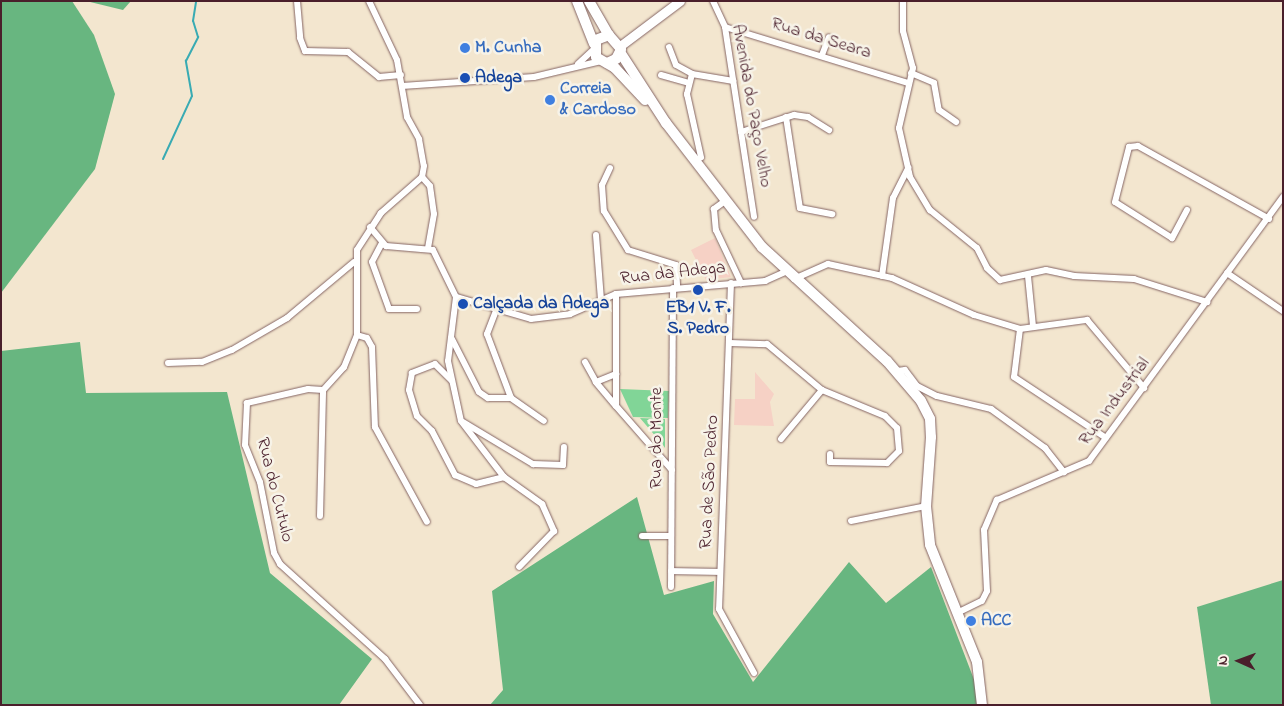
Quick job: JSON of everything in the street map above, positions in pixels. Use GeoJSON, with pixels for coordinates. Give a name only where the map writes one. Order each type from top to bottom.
{"type":"FeatureCollection","features":[{"type":"Feature","properties":{"kind":"main road"},"geometry":{"type":"LineString","coordinates":[[577,1],[594,47],[604,62],[666,123]]}},
{"type":"Feature","properties":{"kind":"main road"},"geometry":{"type":"LineString","coordinates":[[589,1],[666,123],[725,201],[785,272],[897,371],[930,419],[926,506],[930,545],[959,612],[981,682],[982,705]]}},
{"type":"Feature","properties":{"kind":"main road"},"geometry":{"type":"LineString","coordinates":[[604,62],[620,49],[633,32],[680,1]]}},
{"type":"Feature","properties":{"kind":"main road"},"geometry":{"type":"LineString","coordinates":[[594,47],[611,36],[633,32]]}},
{"type":"Feature","properties":{"kind":"street"},"geometry":{"type":"LineString","coordinates":[[297,1],[300,38],[305,51],[348,52],[379,77],[401,75]]}},
{"type":"Feature","properties":{"kind":"street"},"geometry":{"type":"LineString","coordinates":[[168,363],[202,362],[240,346],[288,318],[354,262],[370,227],[422,177],[424,166],[419,139],[406,118],[401,75],[369,1]]}},
{"type":"Feature","properties":{"kind":"street","name":"Avenida do Paço Velho"},"geometry":{"type":"LineString","coordinates":[[713,1],[725,27],[754,217]]}},
{"type":"Feature","properties":{"kind":"street"},"geometry":{"type":"LineString","coordinates":[[903,1],[911,73],[899,128],[909,167],[919,196],[977,248],[993,274],[1011,280],[1046,270],[1074,276],[1134,278],[1207,302]]}},
{"type":"Feature","properties":{"kind":"street","name":"Rua da Seara"},"geometry":{"type":"LineString","coordinates":[[725,27],[908,83]]}},
{"type":"Feature","properties":{"kind":"street"},"geometry":{"type":"LineString","coordinates":[[822,56],[829,37]]}},
{"type":"Feature","properties":{"kind":"street"},"geometry":{"type":"LineString","coordinates":[[578,65],[594,47]]}},
{"type":"Feature","properties":{"kind":"street"},"geometry":{"type":"LineString","coordinates":[[669,48],[676,65],[692,74],[733,81]]}},
{"type":"Feature","properties":{"kind":"street"},"geometry":{"type":"LineString","coordinates":[[402,86],[534,77],[578,65],[604,62]]}},
{"type":"Feature","properties":{"kind":"street"},"geometry":{"type":"LineString","coordinates":[[911,73],[934,84],[939,110],[956,122]]}},
{"type":"Feature","properties":{"kind":"street"},"geometry":{"type":"LineString","coordinates":[[692,74],[686,82],[690,122],[701,157]]}},
{"type":"Feature","properties":{"kind":"street"},"geometry":{"type":"LineString","coordinates":[[661,76],[686,82]]}},
{"type":"Feature","properties":{"kind":"street"},"geometry":{"type":"LineString","coordinates":[[741,132],[786,117],[808,116],[829,130]]}},
{"type":"Feature","properties":{"kind":"street"},"geometry":{"type":"LineString","coordinates":[[786,117],[800,208],[832,214]]}},
{"type":"Feature","properties":{"kind":"street"},"geometry":{"type":"LineString","coordinates":[[1187,210],[1172,238],[1115,202],[1129,147],[1138,146],[1269,219]]}},
{"type":"Feature","properties":{"kind":"street"},"geometry":{"type":"LineString","coordinates":[[882,276],[893,198],[909,167]]}},
{"type":"Feature","properties":{"kind":"street","name":"Rua do Monte"},"geometry":{"type":"LineString","coordinates":[[610,168],[602,185],[604,212],[628,250],[676,266],[671,587]]}},
{"type":"Feature","properties":{"kind":"street"},"geometry":{"type":"LineString","coordinates":[[422,177],[430,186],[434,214],[428,247]]}},
{"type":"Feature","properties":{"kind":"street","name":"Rua Industrial"},"geometry":{"type":"LineString","coordinates":[[959,612],[982,601],[986,591],[985,522],[997,500],[1089,461],[1283,198]]}},
{"type":"Feature","properties":{"kind":"street"},"geometry":{"type":"LineString","coordinates":[[725,201],[714,209],[716,230],[741,283]]}},
{"type":"Feature","properties":{"kind":"street"},"geometry":{"type":"LineString","coordinates":[[370,227],[382,243],[428,247],[444,266],[456,297],[448,361],[461,422],[504,477],[537,498],[554,531],[519,567]]}},
{"type":"Feature","properties":{"kind":"street"},"geometry":{"type":"LineString","coordinates":[[596,235],[601,300]]}},
{"type":"Feature","properties":{"kind":"street"},"geometry":{"type":"LineString","coordinates":[[382,243],[372,262],[389,309],[417,309]]}},
{"type":"Feature","properties":{"kind":"street"},"geometry":{"type":"LineString","coordinates":[[320,516],[323,390],[344,367],[357,335],[354,262]]}},
{"type":"Feature","properties":{"kind":"street"},"geometry":{"type":"LineString","coordinates":[[794,279],[828,264],[882,276],[1020,329],[1087,320],[1144,388]]}},
{"type":"Feature","properties":{"kind":"street","name":"Rua da Adega"},"geometry":{"type":"LineString","coordinates":[[456,297],[531,319],[551,320],[616,294],[765,281],[785,272]]}},
{"type":"Feature","properties":{"kind":"street"},"geometry":{"type":"LineString","coordinates":[[1227,273],[1283,311]]}},
{"type":"Feature","properties":{"kind":"street"},"geometry":{"type":"LineString","coordinates":[[1028,276],[1033,326]]}},
{"type":"Feature","properties":{"kind":"street","name":"Rua de São Pedro"},"geometry":{"type":"LineString","coordinates":[[731,283],[719,608],[754,673]]}},
{"type":"Feature","properties":{"kind":"street"},"geometry":{"type":"LineString","coordinates":[[616,294],[616,406]]}},
{"type":"Feature","properties":{"kind":"street"},"geometry":{"type":"LineString","coordinates":[[497,308],[487,334],[511,398],[544,421]]}},
{"type":"Feature","properties":{"kind":"street"},"geometry":{"type":"LineString","coordinates":[[1020,329],[1014,377],[1106,438]]}},
{"type":"Feature","properties":{"kind":"street"},"geometry":{"type":"LineString","coordinates":[[357,335],[367,338],[372,347],[375,426],[427,522]]}},
{"type":"Feature","properties":{"kind":"street"},"geometry":{"type":"LineString","coordinates":[[452,339],[479,392],[488,398],[511,398]]}},
{"type":"Feature","properties":{"kind":"street"},"geometry":{"type":"LineString","coordinates":[[730,343],[767,344],[822,390],[884,416],[897,428],[899,451],[887,463],[830,462],[830,454]]}},
{"type":"Feature","properties":{"kind":"street"},"geometry":{"type":"LineString","coordinates":[[585,362],[596,382],[672,470]]}},
{"type":"Feature","properties":{"kind":"street"},"geometry":{"type":"LineString","coordinates":[[452,381],[435,364],[412,373],[411,402],[417,416],[432,431],[455,475],[476,484],[504,477]]}},
{"type":"Feature","properties":{"kind":"street"},"geometry":{"type":"LineString","coordinates":[[897,371],[905,370],[917,386],[937,396],[991,409],[1045,448],[1064,472]]}},
{"type":"Feature","properties":{"kind":"street"},"geometry":{"type":"LineString","coordinates":[[596,382],[616,374]]}},
{"type":"Feature","properties":{"kind":"street","name":"Rua do Cutulo"},"geometry":{"type":"LineString","coordinates":[[323,390],[308,389],[247,403],[248,457],[260,482],[272,548],[280,564],[384,659],[420,705]]}},
{"type":"Feature","properties":{"kind":"street"},"geometry":{"type":"LineString","coordinates":[[781,439],[822,390]]}},
{"type":"Feature","properties":{"kind":"street"},"geometry":{"type":"LineString","coordinates":[[461,422],[533,464],[563,465],[564,447]]}},
{"type":"Feature","properties":{"kind":"street"},"geometry":{"type":"LineString","coordinates":[[851,521],[926,506]]}},
{"type":"Feature","properties":{"kind":"street"},"geometry":{"type":"LineString","coordinates":[[642,536],[671,536]]}},
{"type":"Feature","properties":{"kind":"street"},"geometry":{"type":"LineString","coordinates":[[671,572],[720,572]]}},
{"type":"Feature","properties":{"kind":"shaded area"},"geometry":{"type":"Polygon","coordinates":[[[715,238],[731,277],[706,280],[691,250],[715,238]]]}},
{"type":"Feature","properties":{"kind":"shaded area"},"geometry":{"type":"Polygon","coordinates":[[[755,372],[774,394],[770,402],[774,426],[734,425],[735,399],[755,399],[755,372]]]}},
{"type":"Feature","properties":{"kind":"green space"},"geometry":{"type":"Polygon","coordinates":[[[1,1],[72,1],[94,35],[115,94],[95,169],[1,293],[1,1]]]}},
{"type":"Feature","properties":{"kind":"green space"},"geometry":{"type":"Polygon","coordinates":[[[86,1],[131,1],[123,10],[86,1]]]}},
{"type":"Feature","properties":{"kind":"green space"},"geometry":{"type":"Polygon","coordinates":[[[80,342],[86,393],[227,392],[270,573],[372,659],[339,705],[1,705],[1,351],[80,342]]]}},
{"type":"Feature","properties":{"kind":"green space"},"geometry":{"type":"Polygon","coordinates":[[[620,389],[669,391],[668,418],[633,417],[620,389]]]}},
{"type":"Feature","properties":{"kind":"green space"},"geometry":{"type":"Polygon","coordinates":[[[640,418],[665,419],[665,448],[663,445],[640,418]]]}},
{"type":"Feature","properties":{"kind":"green space"},"geometry":{"type":"Polygon","coordinates":[[[637,497],[664,595],[714,581],[713,614],[753,682],[849,562],[886,603],[931,567],[978,690],[977,705],[490,705],[503,690],[492,591],[637,497]]]}},
{"type":"Feature","properties":{"kind":"green space"},"geometry":{"type":"Polygon","coordinates":[[[1283,580],[1283,705],[1211,705],[1197,607],[1283,580]]]}},
{"type":"Feature","properties":{"kind":"waterway"},"geometry":{"type":"LineString","coordinates":[[163,159],[192,96],[186,61],[198,37],[193,21],[196,1]]}},
{"type":"Feature","properties":{"kind":"place","name":"M. Cunha"},"geometry":{"type":"Point","coordinates":[465,48]}},
{"type":"Feature","properties":{"kind":"place","name":"Adega"},"geometry":{"type":"Point","coordinates":[465,78]}},
{"type":"Feature","properties":{"kind":"place","name":"Correia & Cardoso"},"geometry":{"type":"Point","coordinates":[550,100]}},
{"type":"Feature","properties":{"kind":"place","name":"EB1 V. F. S. Pedro"},"geometry":{"type":"Point","coordinates":[698,290]}},
{"type":"Feature","properties":{"kind":"place","name":"Calçada da Adega"},"geometry":{"type":"Point","coordinates":[463,304]}},
{"type":"Feature","properties":{"kind":"place","name":"ACC"},"geometry":{"type":"Point","coordinates":[971,621]}}]}
